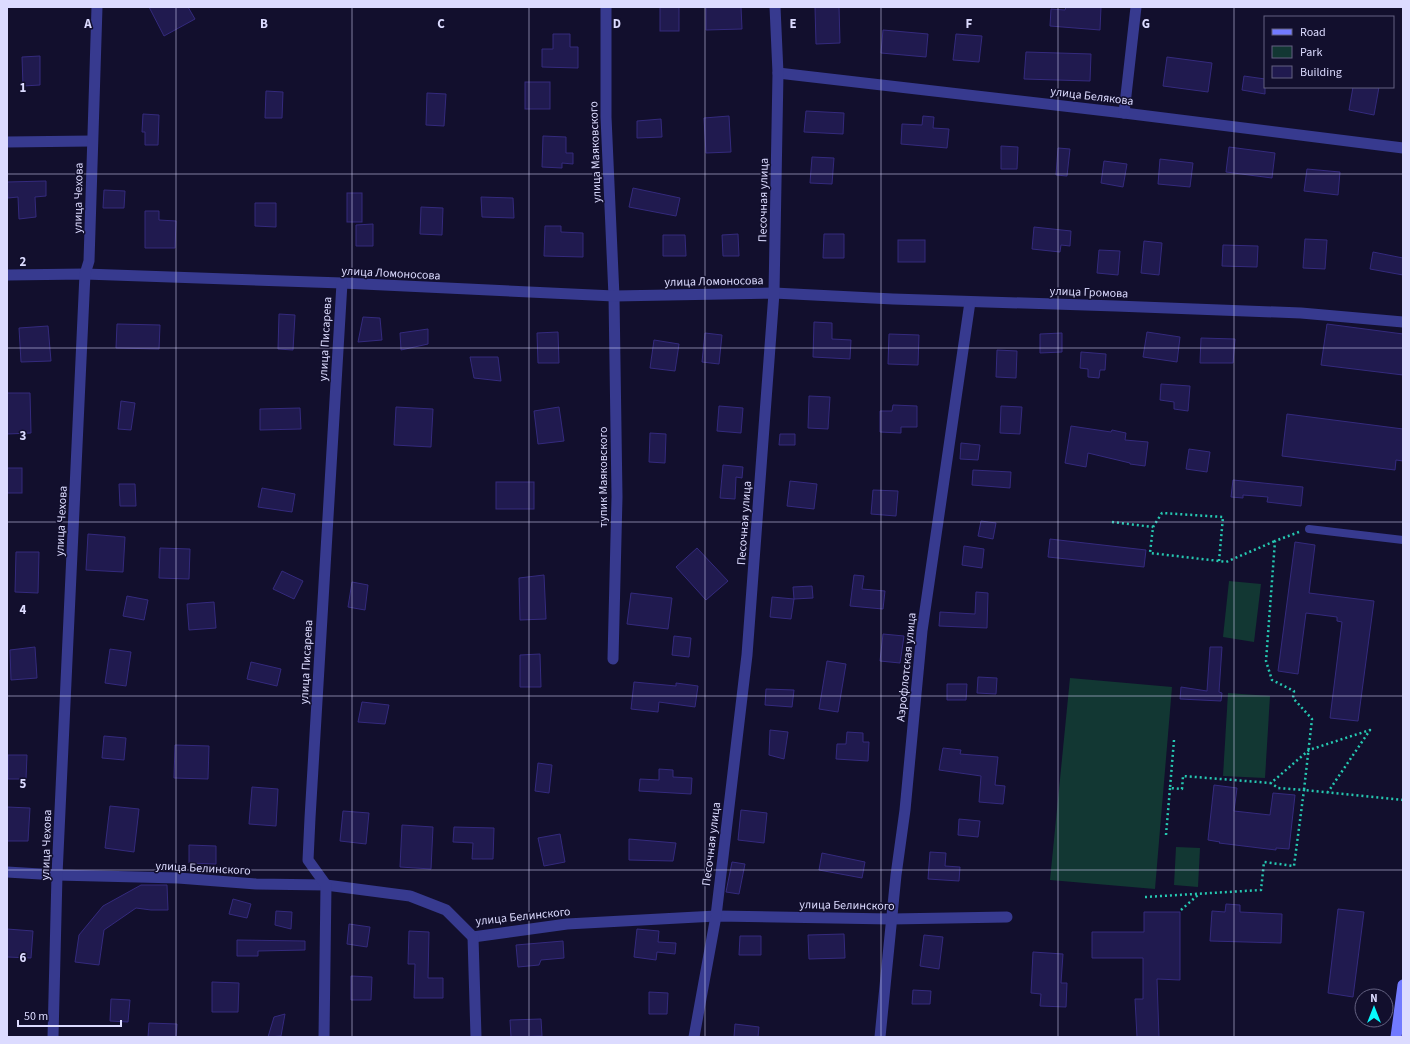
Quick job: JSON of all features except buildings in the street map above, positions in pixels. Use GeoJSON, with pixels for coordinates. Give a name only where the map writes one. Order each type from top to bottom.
{"type":"FeatureCollection","features":[{"type":"Feature","properties":{"kind":"main road"},"geometry":{"type":"LineString","coordinates":[[1396,1037],[1403,984]]}},
{"type":"Feature","properties":{"kind":"street","name":"улица Чехова"},"geometry":{"type":"LineString","coordinates":[[53,1037],[57,875],[85,274],[89,261],[97,7]]}},
{"type":"Feature","properties":{"kind":"street","name":"улица Маяковского"},"geometry":{"type":"LineString","coordinates":[[606,7],[606,117],[614,296]]}},
{"type":"Feature","properties":{"kind":"street","name":"Песочная улица"},"geometry":{"type":"LineString","coordinates":[[694,1037],[716,916],[746,655],[774,293],[778,73],[774,7]]}},
{"type":"Feature","properties":{"kind":"street"},"geometry":{"type":"LineString","coordinates":[[1124,113],[1136,7]]}},
{"type":"Feature","properties":{"kind":"street","name":"улица Белякова"},"geometry":{"type":"LineString","coordinates":[[778,73],[1124,113],[1403,148]]}},
{"type":"Feature","properties":{"kind":"street"},"geometry":{"type":"LineString","coordinates":[[7,142],[92,141]]}},
{"type":"Feature","properties":{"kind":"street","name":"улица Ломоносова"},"geometry":{"type":"LineString","coordinates":[[7,275],[85,274],[342,283],[614,296],[774,293]]}},
{"type":"Feature","properties":{"kind":"street","name":"улица Писарева"},"geometry":{"type":"LineString","coordinates":[[326,885],[308,860],[342,283]]}},
{"type":"Feature","properties":{"kind":"street","name":"улица Громова"},"geometry":{"type":"LineString","coordinates":[[774,293],[893,299],[1301,314],[1403,322]]}},
{"type":"Feature","properties":{"kind":"street","name":"тупик Маяковского"},"geometry":{"type":"LineString","coordinates":[[613,659],[617,497],[614,296]]}},
{"type":"Feature","properties":{"kind":"street","name":"Аэрофлотская улица"},"geometry":{"type":"LineString","coordinates":[[880,1037],[891,919],[905,810],[922,631],[970,302]]}},
{"type":"Feature","properties":{"kind":"street","name":"улица Белинского"},"geometry":{"type":"LineString","coordinates":[[7,872],[57,875],[178,878],[256,884],[326,885],[410,896],[446,910],[473,937],[567,924],[716,916],[891,919],[1007,917]]}},
{"type":"Feature","properties":{"kind":"street"},"geometry":{"type":"LineString","coordinates":[[324,1037],[326,885]]}},
{"type":"Feature","properties":{"kind":"street"},"geometry":{"type":"LineString","coordinates":[[473,937],[476,1037]]}},
{"type":"Feature","properties":{"kind":"lane"},"geometry":{"type":"LineString","coordinates":[[1309,529],[1403,540]]}},
{"type":"Feature","properties":{"kind":"path"},"geometry":{"type":"LineString","coordinates":[[1219,561],[1223,517],[1162,513],[1153,527],[1150,553],[1226,562],[1275,541],[1309,529]]}},
{"type":"Feature","properties":{"kind":"path"},"geometry":{"type":"LineString","coordinates":[[1112,522],[1153,527]]}},
{"type":"Feature","properties":{"kind":"path"},"geometry":{"type":"LineString","coordinates":[[1144,897],[1261,890],[1264,862],[1294,866],[1312,719],[1293,698],[1294,690],[1272,680],[1266,661],[1275,541]]}},
{"type":"Feature","properties":{"kind":"path"},"geometry":{"type":"LineString","coordinates":[[1271,783],[1309,750],[1370,730],[1328,792]]}},
{"type":"Feature","properties":{"kind":"path"},"geometry":{"type":"LineString","coordinates":[[1166,835],[1174,740]]}},
{"type":"Feature","properties":{"kind":"path"},"geometry":{"type":"LineString","coordinates":[[1170,788],[1182,789],[1183,776],[1271,783],[1278,788],[1403,800]]}},
{"type":"Feature","properties":{"kind":"path"},"geometry":{"type":"LineString","coordinates":[[1181,910],[1200,894]]}},
{"type":"Feature","properties":{"kind":"green space"},"geometry":{"type":"Polygon","coordinates":[[[1229,581],[1261,584],[1254,642],[1223,637],[1229,581]]]}},
{"type":"Feature","properties":{"kind":"green space"},"geometry":{"type":"Polygon","coordinates":[[[1070,678],[1172,687],[1155,889],[1050,880],[1070,678]]]}},
{"type":"Feature","properties":{"kind":"green space"},"geometry":{"type":"Polygon","coordinates":[[[1228,693],[1270,696],[1265,778],[1223,776],[1228,693]]]}},
{"type":"Feature","properties":{"kind":"green space"},"geometry":{"type":"Polygon","coordinates":[[[1176,847],[1200,848],[1198,887],[1174,885],[1176,847]]]}}]}
